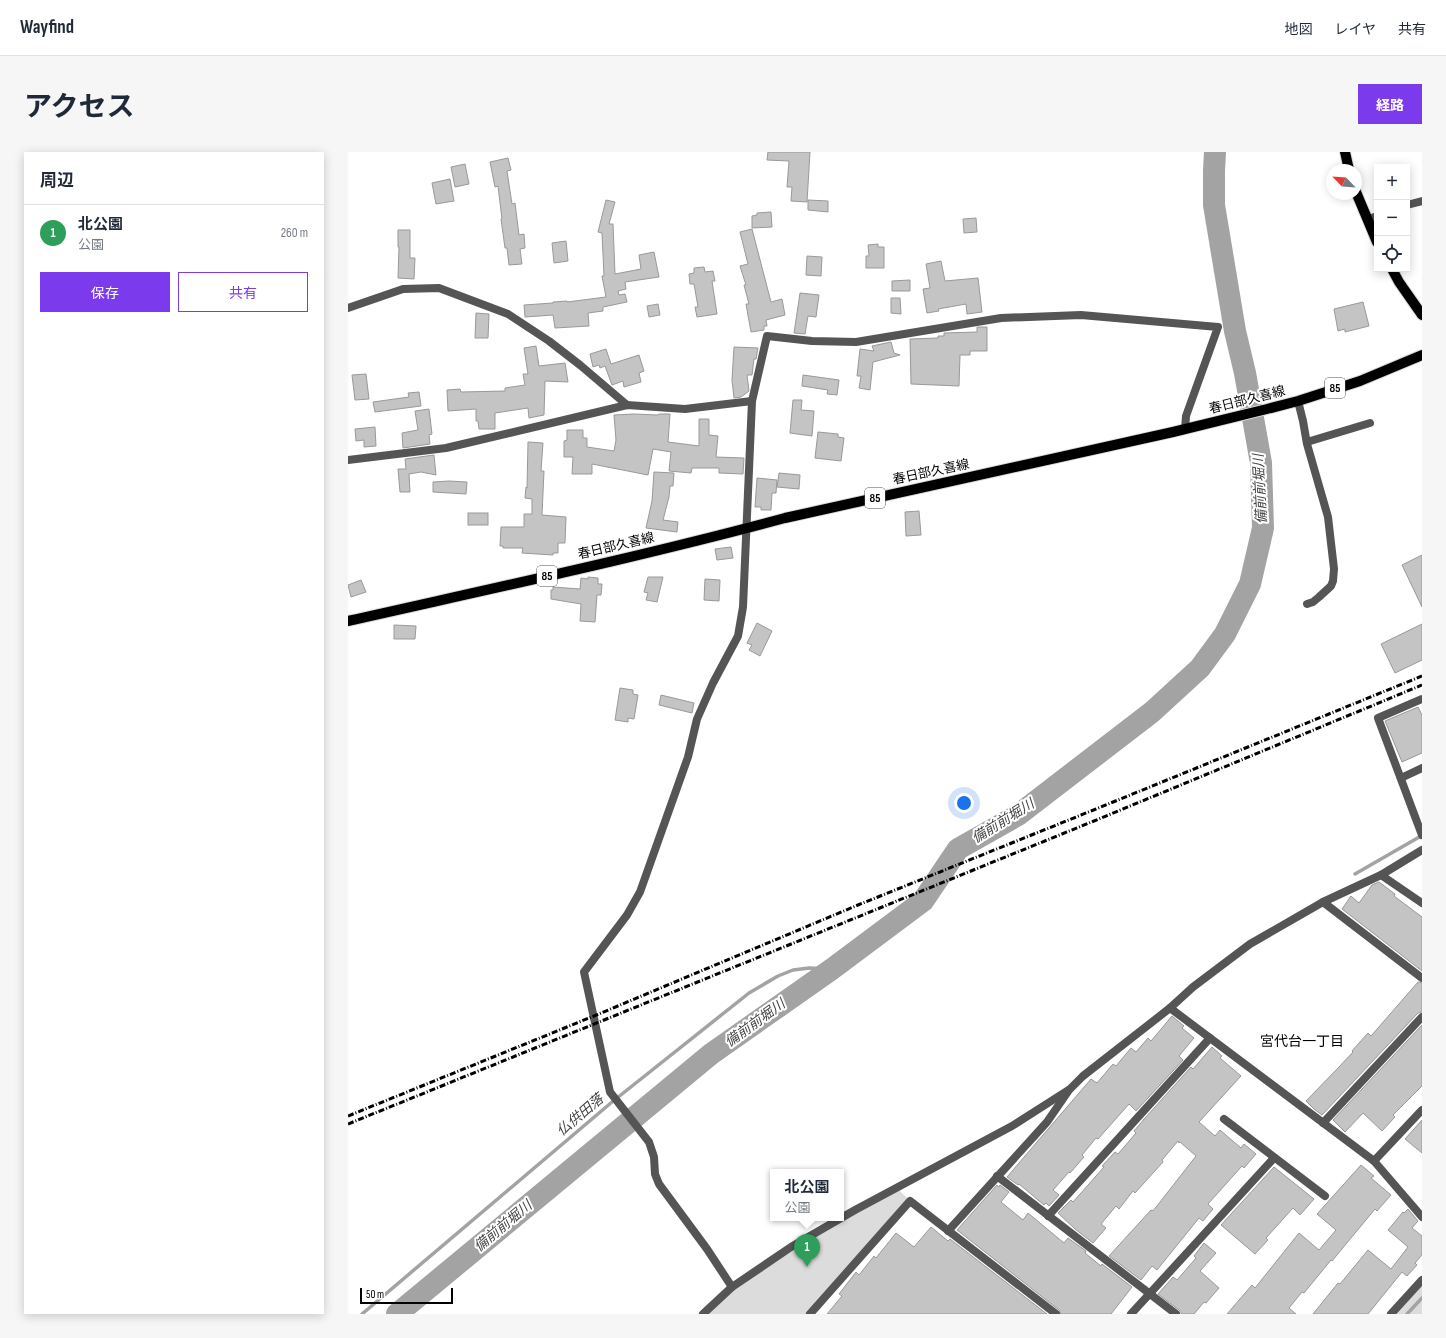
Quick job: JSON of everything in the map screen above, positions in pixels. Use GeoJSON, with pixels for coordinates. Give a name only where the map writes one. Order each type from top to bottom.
{"type":"FeatureCollection","features":[{"type":"Feature","properties":{"kind":"main road"},"geometry":{"type":"LineString","coordinates":[[1345,152],[1348,164]]}},
{"type":"Feature","properties":{"kind":"main road"},"geometry":{"type":"LineString","coordinates":[[1361,200],[1372,218],[1376,236]]}},
{"type":"Feature","properties":{"kind":"main road"},"geometry":{"type":"LineString","coordinates":[[1394,272],[1422,315]]}},
{"type":"Feature","properties":{"kind":"main road","name":"春日部久喜線"},"geometry":{"type":"LineString","coordinates":[[348,621],[521,582],[785,518],[1239,416],[1298,401],[1360,381],[1422,355]]}},
{"type":"Feature","properties":{"kind":"street"},"geometry":{"type":"LineString","coordinates":[[1410,204],[1422,201]]}},
{"type":"Feature","properties":{"kind":"street"},"geometry":{"type":"LineString","coordinates":[[348,308],[403,289],[439,288],[508,314],[549,341],[628,406]]}},
{"type":"Feature","properties":{"kind":"street"},"geometry":{"type":"LineString","coordinates":[[732,1287],[707,1249],[659,1184],[654,1157],[649,1142],[610,1092],[584,972],[627,915],[640,892],[688,757],[697,719],[713,683],[738,636],[744,607],[752,401],[767,336],[856,342],[1001,318],[1080,316],[1218,327],[1186,416],[1184,429]]}},
{"type":"Feature","properties":{"kind":"street"},"geometry":{"type":"LineString","coordinates":[[348,460],[446,448],[628,406],[685,409],[752,401]]}},
{"type":"Feature","properties":{"kind":"street"},"geometry":{"type":"LineString","coordinates":[[1298,401],[1307,442],[1328,517],[1334,569],[1331,586],[1313,602],[1307,604]]}},
{"type":"Feature","properties":{"kind":"street"},"geometry":{"type":"LineString","coordinates":[[1307,442],[1370,424]]}},
{"type":"Feature","properties":{"kind":"street"},"geometry":{"type":"LineString","coordinates":[[1422,699],[1378,718],[1422,835]]}},
{"type":"Feature","properties":{"kind":"street"},"geometry":{"type":"LineString","coordinates":[[1401,778],[1422,768]]}},
{"type":"Feature","properties":{"kind":"street"},"geometry":{"type":"LineString","coordinates":[[948,1231],[1047,1122],[1070,1089],[1083,1076],[1170,1008],[1193,987],[1250,944],[1323,902],[1381,875],[1422,850]]}},
{"type":"Feature","properties":{"kind":"street"},"geometry":{"type":"LineString","coordinates":[[1381,875],[1422,903]]}},
{"type":"Feature","properties":{"kind":"street"},"geometry":{"type":"LineString","coordinates":[[1323,902],[1422,978]]}},
{"type":"Feature","properties":{"kind":"street"},"geometry":{"type":"LineString","coordinates":[[1170,1008],[1374,1162],[1422,1217]]}},
{"type":"Feature","properties":{"kind":"street"},"geometry":{"type":"LineString","coordinates":[[1323,1123],[1422,1017]]}},
{"type":"Feature","properties":{"kind":"street"},"geometry":{"type":"LineString","coordinates":[[1048,1216],[1210,1038]]}},
{"type":"Feature","properties":{"kind":"street"},"geometry":{"type":"LineString","coordinates":[[844,1216],[1012,1126],[1070,1089]]}},
{"type":"Feature","properties":{"kind":"street"},"geometry":{"type":"LineString","coordinates":[[1374,1162],[1422,1110]]}},
{"type":"Feature","properties":{"kind":"street"},"geometry":{"type":"LineString","coordinates":[[1224,1119],[1325,1196]]}},
{"type":"Feature","properties":{"kind":"street"},"geometry":{"type":"LineString","coordinates":[[1131,1314],[1274,1158]]}},
{"type":"Feature","properties":{"kind":"street"},"geometry":{"type":"LineString","coordinates":[[997,1176],[1176,1314]]}},
{"type":"Feature","properties":{"kind":"street"},"geometry":{"type":"LineString","coordinates":[[810,1314],[910,1201],[1056,1314]]}},
{"type":"Feature","properties":{"kind":"street"},"geometry":{"type":"LineString","coordinates":[[703,1314],[732,1287],[791,1247],[836,1221]]}},
{"type":"Feature","properties":{"kind":"street"},"geometry":{"type":"LineString","coordinates":[[1392,1314],[1422,1280]]}},
{"type":"Feature","properties":{"kind":"shaded area"},"geometry":{"type":"Polygon","coordinates":[[[897,1188],[910,1201],[810,1314],[703,1314],[732,1287],[897,1188]]]}},
{"type":"Feature","properties":{"kind":"shaded area"},"geometry":{"type":"Polygon","coordinates":[[[1422,1280],[1422,1314],[1391,1314],[1422,1280]]]}},
{"type":"Feature","properties":{"kind":"building"},"geometry":{"type":"Polygon","coordinates":[[[768,152],[810,152],[807,202],[791,201],[792,187],[787,187],[789,161],[767,160],[768,152]]]}},
{"type":"Feature","properties":{"kind":"building"},"geometry":{"type":"Polygon","coordinates":[[[508,158],[511,170],[507,171],[512,204],[515,203],[519,235],[524,234],[525,248],[520,249],[522,264],[509,265],[507,248],[505,248],[498,186],[495,187],[490,162],[508,158]]]}},
{"type":"Feature","properties":{"kind":"building"},"geometry":{"type":"Polygon","coordinates":[[[465,164],[469,184],[455,187],[451,167],[465,164]]]}},
{"type":"Feature","properties":{"kind":"building"},"geometry":{"type":"Polygon","coordinates":[[[450,179],[454,201],[436,204],[432,183],[450,179]]]}},
{"type":"Feature","properties":{"kind":"building"},"geometry":{"type":"Polygon","coordinates":[[[606,200],[615,202],[609,224],[613,224],[615,274],[641,269],[639,255],[654,252],[659,277],[625,282],[626,289],[618,291],[619,295],[625,294],[627,302],[603,307],[603,311],[588,313],[589,326],[555,328],[553,315],[525,317],[524,305],[606,297],[602,276],[604,276],[602,233],[598,232],[606,200]]]}},
{"type":"Feature","properties":{"kind":"building"},"geometry":{"type":"Polygon","coordinates":[[[808,200],[828,201],[828,212],[808,210],[808,200]]]}},
{"type":"Feature","properties":{"kind":"building"},"geometry":{"type":"Polygon","coordinates":[[[771,212],[772,227],[752,228],[752,216],[757,215],[757,213],[771,212]]]}},
{"type":"Feature","properties":{"kind":"building"},"geometry":{"type":"Polygon","coordinates":[[[976,218],[977,232],[964,233],[963,219],[976,218]]]}},
{"type":"Feature","properties":{"kind":"building"},"geometry":{"type":"Polygon","coordinates":[[[752,229],[771,302],[782,299],[785,315],[766,320],[767,326],[764,326],[764,330],[751,332],[746,304],[749,304],[744,285],[746,285],[740,266],[748,264],[740,232],[752,229]]]}},
{"type":"Feature","properties":{"kind":"building"},"geometry":{"type":"Polygon","coordinates":[[[398,230],[410,230],[410,258],[415,258],[414,279],[398,278],[398,230]]]}},
{"type":"Feature","properties":{"kind":"building"},"geometry":{"type":"Polygon","coordinates":[[[566,241],[568,261],[554,263],[552,243],[566,241]]]}},
{"type":"Feature","properties":{"kind":"building"},"geometry":{"type":"Polygon","coordinates":[[[878,244],[878,247],[884,247],[884,268],[866,268],[866,256],[869,256],[868,245],[878,244]]]}},
{"type":"Feature","properties":{"kind":"building"},"geometry":{"type":"Polygon","coordinates":[[[807,256],[822,257],[821,276],[806,275],[807,256]]]}},
{"type":"Feature","properties":{"kind":"building"},"geometry":{"type":"Polygon","coordinates":[[[941,261],[945,281],[978,278],[982,312],[967,314],[966,304],[938,309],[939,311],[927,313],[923,289],[930,288],[926,264],[941,261]]]}},
{"type":"Feature","properties":{"kind":"building"},"geometry":{"type":"Polygon","coordinates":[[[704,267],[705,272],[713,271],[715,281],[712,281],[717,314],[697,317],[695,307],[698,307],[694,284],[690,284],[689,274],[694,273],[694,268],[704,267]]]}},
{"type":"Feature","properties":{"kind":"building"},"geometry":{"type":"Polygon","coordinates":[[[910,280],[910,291],[892,291],[892,281],[910,280]]]}},
{"type":"Feature","properties":{"kind":"building"},"geometry":{"type":"Polygon","coordinates":[[[800,293],[819,295],[816,317],[808,316],[805,334],[794,333],[800,293]]]}},
{"type":"Feature","properties":{"kind":"building"},"geometry":{"type":"Polygon","coordinates":[[[891,298],[900,298],[901,314],[891,313],[891,298]]]}},
{"type":"Feature","properties":{"kind":"building"},"geometry":{"type":"Polygon","coordinates":[[[1363,302],[1369,326],[1345,332],[1345,329],[1338,331],[1334,309],[1363,302]]]}},
{"type":"Feature","properties":{"kind":"building"},"geometry":{"type":"Polygon","coordinates":[[[658,304],[660,315],[649,317],[647,306],[658,304]]]}},
{"type":"Feature","properties":{"kind":"building"},"geometry":{"type":"Polygon","coordinates":[[[476,313],[489,314],[488,338],[475,338],[476,313]]]}},
{"type":"Feature","properties":{"kind":"building"},"geometry":{"type":"Polygon","coordinates":[[[977,327],[987,327],[987,351],[970,351],[970,355],[960,355],[959,386],[911,384],[910,339],[938,338],[938,336],[944,336],[944,333],[977,332],[977,327]]]}},
{"type":"Feature","properties":{"kind":"building"},"geometry":{"type":"Polygon","coordinates":[[[891,342],[894,353],[900,355],[873,362],[870,390],[859,388],[861,376],[857,376],[860,349],[874,351],[872,346],[891,342]]]}},
{"type":"Feature","properties":{"kind":"building"},"geometry":{"type":"Polygon","coordinates":[[[536,346],[539,366],[565,363],[568,382],[545,381],[544,415],[529,418],[528,408],[495,413],[495,429],[479,429],[478,421],[476,421],[476,409],[448,411],[447,390],[460,389],[461,392],[505,391],[505,388],[525,385],[523,374],[528,374],[524,348],[536,346]]]}},
{"type":"Feature","properties":{"kind":"building"},"geometry":{"type":"Polygon","coordinates":[[[734,347],[758,348],[756,359],[754,359],[752,375],[747,375],[749,391],[741,397],[734,398],[732,380],[734,347]]]}},
{"type":"Feature","properties":{"kind":"building"},"geometry":{"type":"Polygon","coordinates":[[[606,349],[611,364],[639,355],[644,371],[639,373],[641,382],[624,387],[623,381],[612,385],[605,366],[600,368],[599,365],[593,367],[590,354],[606,349]]]}},
{"type":"Feature","properties":{"kind":"building"},"geometry":{"type":"Polygon","coordinates":[[[366,374],[369,399],[355,400],[352,375],[366,374]]]}},
{"type":"Feature","properties":{"kind":"building"},"geometry":{"type":"Polygon","coordinates":[[[803,375],[839,380],[837,395],[827,394],[828,390],[802,386],[803,375]]]}},
{"type":"Feature","properties":{"kind":"building"},"geometry":{"type":"Polygon","coordinates":[[[419,392],[421,406],[375,412],[373,402],[409,397],[408,393],[419,392]]]}},
{"type":"Feature","properties":{"kind":"building"},"geometry":{"type":"Polygon","coordinates":[[[793,400],[802,400],[801,410],[814,411],[812,436],[790,433],[793,400]]]}},
{"type":"Feature","properties":{"kind":"building"},"geometry":{"type":"Polygon","coordinates":[[[429,409],[432,434],[429,435],[430,444],[403,448],[402,433],[418,430],[415,411],[429,409]]]}},
{"type":"Feature","properties":{"kind":"building"},"geometry":{"type":"Polygon","coordinates":[[[670,414],[668,442],[699,446],[699,419],[709,419],[709,435],[718,436],[716,457],[744,458],[743,474],[719,473],[719,468],[692,468],[691,473],[669,471],[671,452],[653,449],[648,475],[592,464],[592,474],[572,474],[573,457],[564,457],[564,441],[567,440],[567,430],[583,430],[583,438],[587,438],[587,447],[614,451],[616,440],[614,415],[670,414]]]}},
{"type":"Feature","properties":{"kind":"building"},"geometry":{"type":"Polygon","coordinates":[[[375,427],[376,446],[364,447],[364,440],[356,441],[355,429],[375,427]]]}},
{"type":"Feature","properties":{"kind":"building"},"geometry":{"type":"Polygon","coordinates":[[[818,432],[838,434],[838,437],[844,438],[841,461],[815,458],[818,432]]]}},
{"type":"Feature","properties":{"kind":"building"},"geometry":{"type":"Polygon","coordinates":[[[528,442],[543,443],[541,471],[544,471],[542,515],[566,517],[565,543],[558,543],[558,553],[553,553],[553,555],[522,553],[523,548],[503,548],[503,546],[500,546],[501,527],[524,527],[524,514],[532,514],[532,499],[525,498],[526,487],[527,488],[528,442]]]}},
{"type":"Feature","properties":{"kind":"building"},"geometry":{"type":"Polygon","coordinates":[[[434,455],[436,475],[421,472],[409,474],[410,492],[400,492],[398,469],[406,469],[405,459],[434,455]]]}},
{"type":"Feature","properties":{"kind":"building"},"geometry":{"type":"Polygon","coordinates":[[[654,472],[674,473],[673,486],[670,486],[669,497],[663,520],[678,522],[677,532],[646,528],[652,501],[654,472]]]}},
{"type":"Feature","properties":{"kind":"building"},"geometry":{"type":"Polygon","coordinates":[[[779,473],[800,475],[799,489],[777,487],[779,473]]]}},
{"type":"Feature","properties":{"kind":"building"},"geometry":{"type":"Polygon","coordinates":[[[757,478],[777,480],[776,493],[772,493],[771,510],[761,510],[761,507],[755,507],[757,478]]]}},
{"type":"Feature","properties":{"kind":"building"},"geometry":{"type":"Polygon","coordinates":[[[433,482],[467,482],[466,494],[433,492],[433,482]]]}},
{"type":"Feature","properties":{"kind":"building"},"geometry":{"type":"Polygon","coordinates":[[[919,511],[921,535],[906,536],[905,512],[919,511]]]}},
{"type":"Feature","properties":{"kind":"building"},"geometry":{"type":"Polygon","coordinates":[[[468,513],[488,513],[488,525],[468,525],[468,513]]]}},
{"type":"Feature","properties":{"kind":"building"},"geometry":{"type":"Polygon","coordinates":[[[731,547],[733,558],[717,560],[715,549],[731,547]]]}},
{"type":"Feature","properties":{"kind":"building"},"geometry":{"type":"Polygon","coordinates":[[[1422,555],[1422,607],[1402,565],[1422,555]]]}},
{"type":"Feature","properties":{"kind":"building"},"geometry":{"type":"Polygon","coordinates":[[[588,577],[598,578],[598,584],[602,584],[601,595],[597,595],[595,622],[580,621],[581,604],[551,599],[551,590],[553,590],[553,587],[580,589],[581,578],[588,579],[588,577]]]}},
{"type":"Feature","properties":{"kind":"building"},"geometry":{"type":"Polygon","coordinates":[[[648,577],[663,577],[657,602],[646,600],[648,593],[644,592],[648,577]]]}},
{"type":"Feature","properties":{"kind":"building"},"geometry":{"type":"Polygon","coordinates":[[[705,579],[720,580],[719,601],[704,600],[705,579]]]}},
{"type":"Feature","properties":{"kind":"building"},"geometry":{"type":"Polygon","coordinates":[[[361,580],[366,592],[351,597],[348,585],[361,580]]]}},
{"type":"Feature","properties":{"kind":"building"},"geometry":{"type":"Polygon","coordinates":[[[757,623],[772,631],[760,656],[749,650],[752,645],[747,643],[757,623]]]}},
{"type":"Feature","properties":{"kind":"building"},"geometry":{"type":"Polygon","coordinates":[[[1422,624],[1422,660],[1395,673],[1381,644],[1422,624]]]}},
{"type":"Feature","properties":{"kind":"building"},"geometry":{"type":"Polygon","coordinates":[[[394,625],[416,626],[415,639],[394,639],[394,625]]]}},
{"type":"Feature","properties":{"kind":"building"},"geometry":{"type":"Polygon","coordinates":[[[620,688],[633,690],[633,694],[638,695],[634,719],[628,718],[628,722],[615,720],[620,688]]]}},
{"type":"Feature","properties":{"kind":"building"},"geometry":{"type":"Polygon","coordinates":[[[661,695],[694,703],[692,713],[659,705],[661,695]]]}},
{"type":"Feature","properties":{"kind":"building"},"geometry":{"type":"Polygon","coordinates":[[[1418,707],[1422,715],[1422,753],[1402,762],[1385,721],[1418,707]]]}},
{"type":"Feature","properties":{"kind":"building"},"geometry":{"type":"Polygon","coordinates":[[[1379,882],[1395,894],[1394,896],[1422,917],[1422,971],[1342,909],[1351,896],[1359,903],[1372,885],[1379,882]]]}},
{"type":"Feature","properties":{"kind":"building"},"geometry":{"type":"Polygon","coordinates":[[[1418,982],[1422,983],[1422,1012],[1418,1013],[1322,1115],[1314,1109],[1306,1101],[1353,1052],[1352,1051],[1368,1033],[1371,1036],[1418,982]]]}},
{"type":"Feature","properties":{"kind":"building"},"geometry":{"type":"Polygon","coordinates":[[[1172,1016],[1184,1026],[1182,1028],[1194,1038],[1179,1056],[1183,1060],[1136,1111],[1129,1104],[1098,1139],[1096,1138],[1082,1155],[1084,1157],[1053,1190],[1059,1195],[1049,1206],[1046,1203],[1044,1205],[1019,1184],[1018,1185],[1007,1177],[1091,1079],[1097,1083],[1113,1064],[1116,1066],[1131,1048],[1136,1052],[1148,1038],[1151,1041],[1172,1016]]]}},
{"type":"Feature","properties":{"kind":"building"},"geometry":{"type":"Polygon","coordinates":[[[1422,1025],[1422,1086],[1393,1115],[1395,1117],[1382,1131],[1363,1113],[1345,1132],[1333,1120],[1422,1025]]]}},
{"type":"Feature","properties":{"kind":"building"},"geometry":{"type":"Polygon","coordinates":[[[1212,1047],[1222,1056],[1220,1058],[1241,1076],[1199,1122],[1215,1136],[1220,1130],[1241,1148],[1244,1144],[1256,1154],[1244,1168],[1242,1166],[1208,1204],[1213,1209],[1203,1221],[1199,1218],[1157,1270],[1152,1266],[1141,1280],[1109,1256],[1151,1210],[1153,1211],[1196,1156],[1180,1142],[1179,1143],[1178,1141],[1162,1160],[1163,1162],[1135,1193],[1133,1191],[1119,1209],[1116,1206],[1101,1224],[1106,1228],[1093,1243],[1058,1213],[1071,1200],[1073,1202],[1104,1167],[1102,1166],[1115,1152],[1118,1154],[1136,1133],[1134,1131],[1145,1118],[1191,1067],[1193,1069],[1212,1047]]]}},
{"type":"Feature","properties":{"kind":"building"},"geometry":{"type":"Polygon","coordinates":[[[1422,1120],[1422,1153],[1405,1139],[1422,1120]]]}},
{"type":"Feature","properties":{"kind":"building"},"geometry":{"type":"Polygon","coordinates":[[[1361,1165],[1374,1176],[1371,1178],[1391,1195],[1377,1211],[1375,1209],[1332,1261],[1331,1260],[1304,1293],[1302,1292],[1289,1308],[1296,1314],[1227,1314],[1252,1285],[1255,1288],[1299,1233],[1319,1250],[1336,1230],[1317,1214],[1361,1165]]]}},
{"type":"Feature","properties":{"kind":"building"},"geometry":{"type":"Polygon","coordinates":[[[1274,1167],[1314,1199],[1300,1215],[1293,1208],[1266,1238],[1268,1240],[1255,1254],[1221,1225],[1274,1167]]]}},
{"type":"Feature","properties":{"kind":"building"},"geometry":{"type":"Polygon","coordinates":[[[997,1185],[999,1187],[1000,1185],[1009,1192],[1001,1202],[1023,1220],[1028,1213],[1064,1243],[1068,1238],[1086,1251],[1085,1253],[1101,1266],[1102,1264],[1132,1287],[1111,1314],[1061,1314],[1059,1310],[957,1230],[997,1185]]]}},
{"type":"Feature","properties":{"kind":"building"},"geometry":{"type":"Polygon","coordinates":[[[1408,1209],[1418,1221],[1412,1228],[1422,1236],[1422,1255],[1415,1263],[1417,1265],[1407,1276],[1402,1272],[1368,1314],[1313,1314],[1338,1283],[1340,1284],[1368,1250],[1391,1269],[1408,1247],[1388,1230],[1403,1212],[1404,1213],[1408,1209]]]}},
{"type":"Feature","properties":{"kind":"building"},"geometry":{"type":"Polygon","coordinates":[[[931,1227],[948,1241],[950,1239],[1047,1314],[827,1314],[842,1296],[839,1294],[856,1272],[859,1275],[874,1256],[876,1258],[896,1233],[914,1247],[931,1227]]]}},
{"type":"Feature","properties":{"kind":"building"},"geometry":{"type":"Polygon","coordinates":[[[1204,1243],[1216,1253],[1200,1271],[1219,1288],[1194,1314],[1182,1314],[1158,1294],[1173,1277],[1177,1280],[1196,1258],[1194,1256],[1204,1243]]]}},
{"type":"Feature","properties":{"kind":"waterway","name":"備前前堀川"},"geometry":{"type":"LineString","coordinates":[[397,1314],[711,1054],[832,969],[923,901],[958,849],[1018,815],[1152,712],[1200,668],[1225,634],[1250,584],[1263,528],[1261,463],[1245,373],[1235,331],[1214,205],[1215,152]]}},
{"type":"Feature","properties":{"kind":"waterway"},"geometry":{"type":"LineString","coordinates":[[1355,874],[1421,836]]}},
{"type":"Feature","properties":{"kind":"waterway","name":"仏供田落"},"geometry":{"type":"LineString","coordinates":[[362,1314],[612,1102],[749,993],[778,976],[793,970],[809,968],[832,969]]}},
{"type":"Feature","properties":{"kind":"waterway"},"geometry":{"type":"LineString","coordinates":[[1407,1314],[1422,1298]]}},
{"type":"Feature","properties":{"kind":"railway"},"geometry":{"type":"LineString","coordinates":[[348,1116],[594,1016],[858,905],[1422,676]]}},
{"type":"Feature","properties":{"kind":"railway"},"geometry":{"type":"LineString","coordinates":[[348,1124],[1094,821],[1422,685]]}},
{"type":"Feature","properties":{"kind":"place","name":"北公園"},"geometry":{"type":"Point","coordinates":[807,1267]}},
{"type":"Feature","properties":{"kind":"district","name":"宮代台一丁目"},"geometry":{"type":"Point","coordinates":[1302,1041]}}]}
